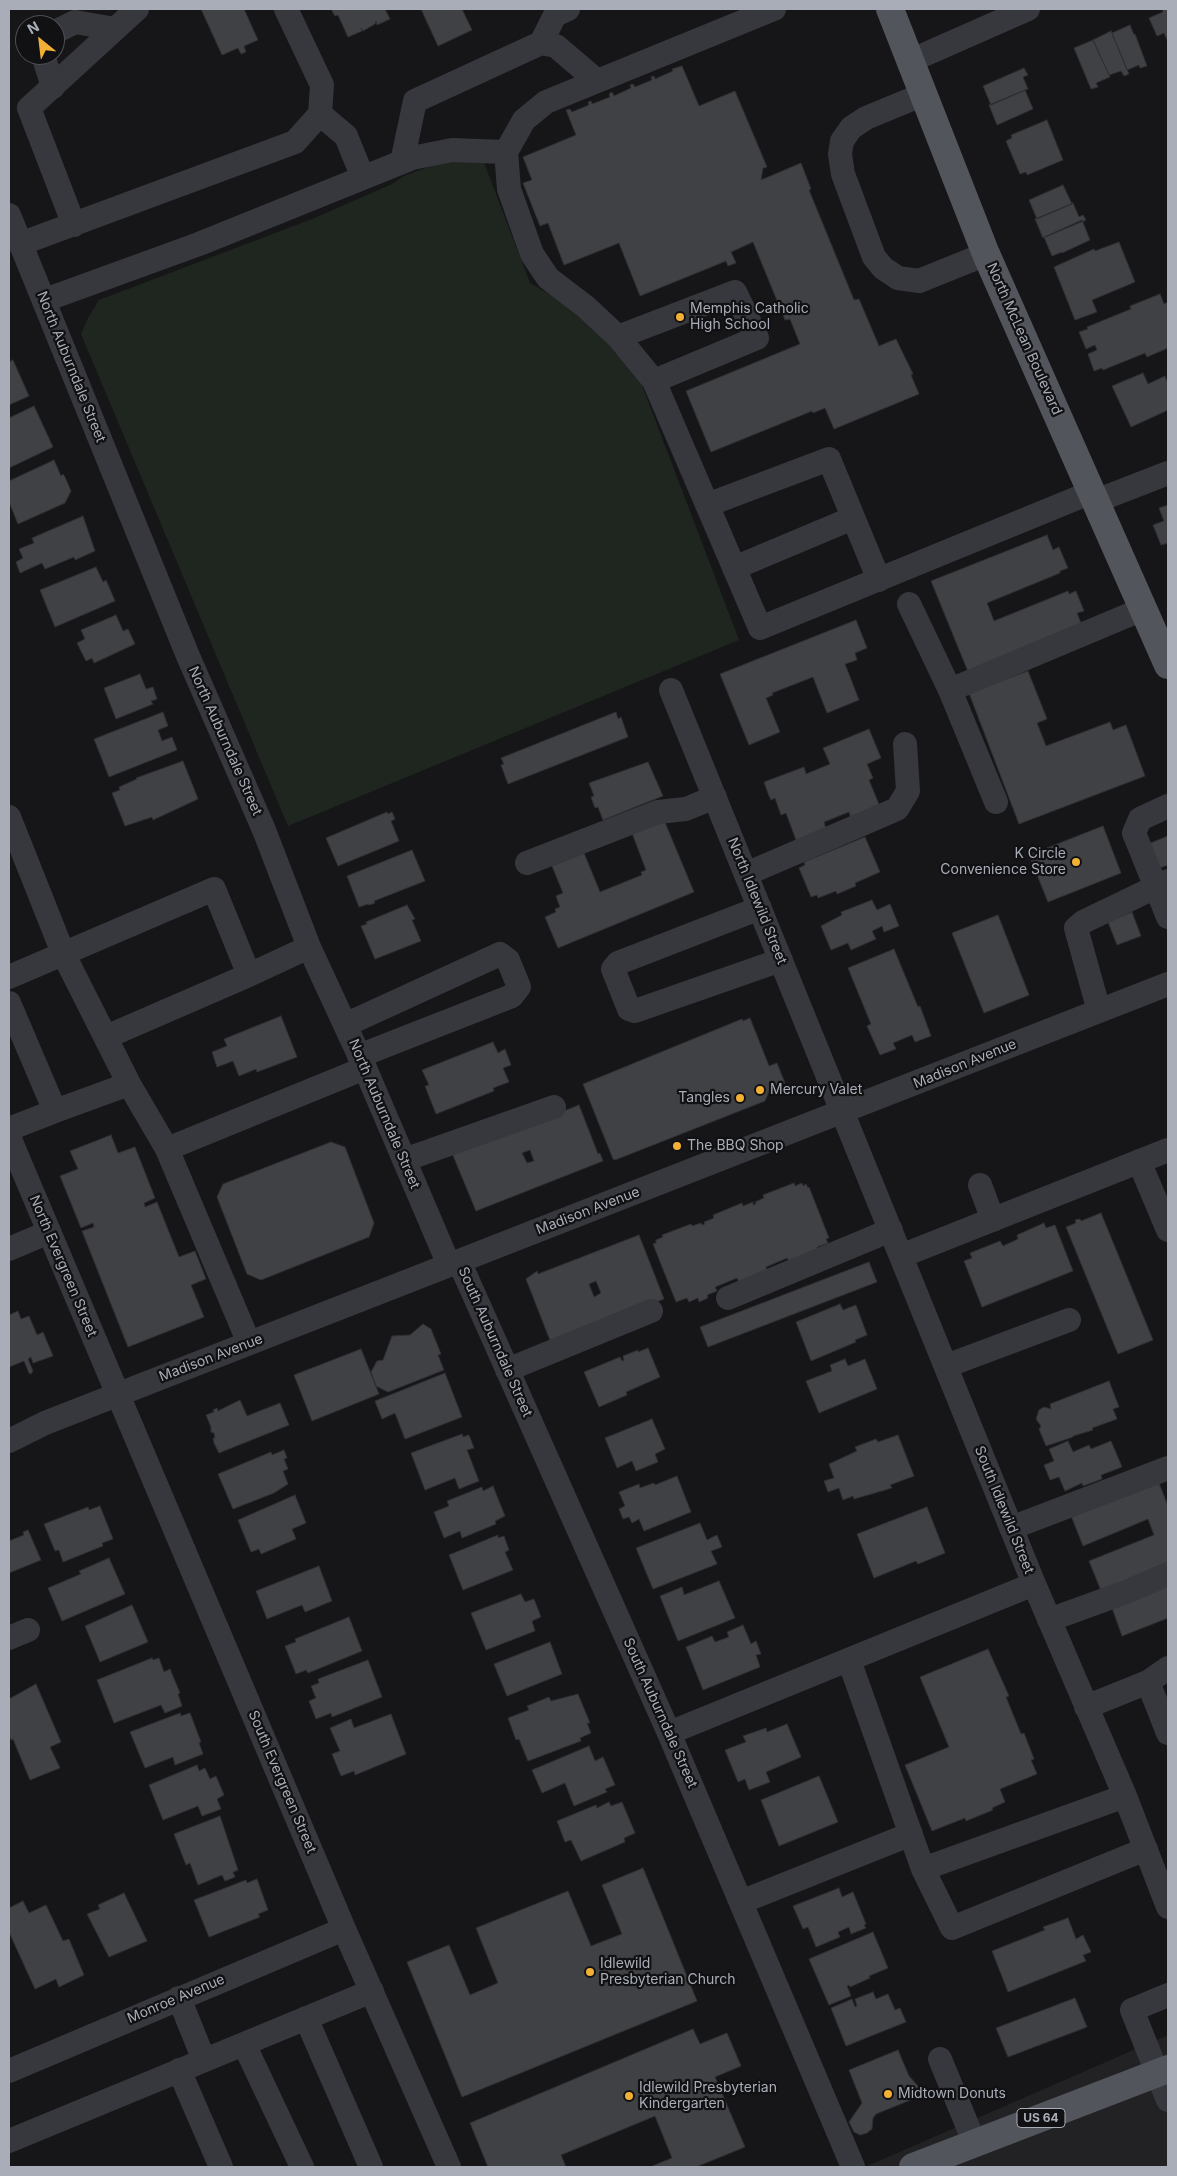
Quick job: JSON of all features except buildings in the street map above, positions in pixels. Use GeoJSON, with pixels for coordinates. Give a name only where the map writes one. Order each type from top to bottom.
{"type":"FeatureCollection","features":[{"type":"Feature","properties":{"kind":"main road","name":"North McLean Boulevard"},"geometry":{"type":"LineString","coordinates":[[890,9],[986,254],[1168,665]]}},
{"type":"Feature","properties":{"kind":"main road","name":"US 64"},"geometry":{"type":"LineString","coordinates":[[914,2167],[949,2161],[975,2144],[1163,2071]]}},
{"type":"Feature","properties":{"kind":"street"},"geometry":{"type":"LineString","coordinates":[[74,225],[29,108],[137,9]]}},
{"type":"Feature","properties":{"kind":"street"},"geometry":{"type":"LineString","coordinates":[[20,244],[295,142],[320,114],[322,85],[286,9]]}},
{"type":"Feature","properties":{"kind":"street"},"geometry":{"type":"LineString","coordinates":[[541,43],[555,14],[568,9]]}},
{"type":"Feature","properties":{"kind":"street"},"geometry":{"type":"LineString","coordinates":[[774,9],[732,16],[546,102],[524,120],[506,152],[509,189],[532,254],[548,278],[586,307],[618,337],[654,381],[760,628],[1094,496],[1168,473]]}},
{"type":"Feature","properties":{"kind":"street"},"geometry":{"type":"LineString","coordinates":[[910,61],[1028,9]]}},
{"type":"Feature","properties":{"kind":"street"},"geometry":{"type":"LineString","coordinates":[[65,27],[75,22],[115,30]]}},
{"type":"Feature","properties":{"kind":"street"},"geometry":{"type":"LineString","coordinates":[[402,162],[415,101],[541,43],[556,46],[597,80]]}},
{"type":"Feature","properties":{"kind":"street"},"geometry":{"type":"LineString","coordinates":[[46,65],[53,87]]}},
{"type":"Feature","properties":{"kind":"street"},"geometry":{"type":"LineString","coordinates":[[924,94],[866,118],[851,128],[842,141],[840,154],[843,174],[874,257],[883,268],[898,278],[919,281],[986,254]]}},
{"type":"Feature","properties":{"kind":"street"},"geometry":{"type":"LineString","coordinates":[[320,114],[346,136],[363,178]]}},
{"type":"Feature","properties":{"kind":"street"},"geometry":{"type":"LineString","coordinates":[[45,300],[199,244],[402,162],[452,150],[506,152]]}},
{"type":"Feature","properties":{"kind":"street","name":"North Auburndale Street"},"geometry":{"type":"LineString","coordinates":[[9,215],[188,656],[264,830],[308,947],[362,1062],[404,1160],[454,1263]]}},
{"type":"Feature","properties":{"kind":"street"},"geometry":{"type":"LineString","coordinates":[[618,337],[736,292],[757,338],[654,381]]}},
{"type":"Feature","properties":{"kind":"street"},"geometry":{"type":"LineString","coordinates":[[708,505],[829,459],[879,580]]}},
{"type":"Feature","properties":{"kind":"street"},"geometry":{"type":"LineString","coordinates":[[734,568],[853,518]]}},
{"type":"Feature","properties":{"kind":"street"},"geometry":{"type":"LineString","coordinates":[[909,604],[950,690],[996,802]]}},
{"type":"Feature","properties":{"kind":"street"},"geometry":{"type":"LineString","coordinates":[[950,690],[1143,608]]}},
{"type":"Feature","properties":{"kind":"street","name":"North Idlewild Street"},"geometry":{"type":"LineString","coordinates":[[671,690],[842,1113]]}},
{"type":"Feature","properties":{"kind":"street"},"geometry":{"type":"LineString","coordinates":[[746,874],[896,809],[908,791],[905,744]]}},
{"type":"Feature","properties":{"kind":"street"},"geometry":{"type":"LineString","coordinates":[[527,863],[658,812],[686,810],[715,797]]}},
{"type":"Feature","properties":{"kind":"street"},"geometry":{"type":"LineString","coordinates":[[1168,806],[1140,819],[1134,832],[1162,884],[1168,917]]}},
{"type":"Feature","properties":{"kind":"street"},"geometry":{"type":"LineString","coordinates":[[9,817],[63,954],[130,1084],[167,1149],[249,1343]]}},
{"type":"Feature","properties":{"kind":"street"},"geometry":{"type":"LineString","coordinates":[[1099,1010],[1076,928],[1083,922],[1162,884]]}},
{"type":"Feature","properties":{"kind":"street"},"geometry":{"type":"LineString","coordinates":[[9,977],[214,889],[249,975]]}},
{"type":"Feature","properties":{"kind":"street"},"geometry":{"type":"LineString","coordinates":[[760,908],[618,963],[613,969],[629,1009],[635,1011],[781,960]]}},
{"type":"Feature","properties":{"kind":"street"},"geometry":{"type":"LineString","coordinates":[[106,1037],[249,975],[308,947]]}},
{"type":"Feature","properties":{"kind":"street"},"geometry":{"type":"LineString","coordinates":[[167,1149],[512,996],[519,987],[508,960],[500,954],[345,1025]]}},
{"type":"Feature","properties":{"kind":"street","name":"Madison Avenue"},"geometry":{"type":"LineString","coordinates":[[9,1442],[45,1423],[1168,984]]}},
{"type":"Feature","properties":{"kind":"street"},"geometry":{"type":"LineString","coordinates":[[9,1003],[55,1110]]}},
{"type":"Feature","properties":{"kind":"street"},"geometry":{"type":"LineString","coordinates":[[9,1129],[55,1110],[130,1084]]}},
{"type":"Feature","properties":{"kind":"street"},"geometry":{"type":"LineString","coordinates":[[404,1160],[554,1107]]}},
{"type":"Feature","properties":{"kind":"street","name":"South Idlewild Street"},"geometry":{"type":"LineString","coordinates":[[842,1113],[1034,1584],[1125,1796],[1168,1906]]}},
{"type":"Feature","properties":{"kind":"street","name":"North Evergreen Street"},"geometry":{"type":"LineString","coordinates":[[9,1137],[17,1182],[49,1232],[118,1395]]}},
{"type":"Feature","properties":{"kind":"street"},"geometry":{"type":"LineString","coordinates":[[901,1256],[1168,1150]]}},
{"type":"Feature","properties":{"kind":"street"},"geometry":{"type":"LineString","coordinates":[[1139,1161],[1168,1230]]}},
{"type":"Feature","properties":{"kind":"street"},"geometry":{"type":"LineString","coordinates":[[980,1185],[993,1220]]}},
{"type":"Feature","properties":{"kind":"street"},"geometry":{"type":"LineString","coordinates":[[728,1298],[891,1230]]}},
{"type":"Feature","properties":{"kind":"street"},"geometry":{"type":"LineString","coordinates":[[9,1248],[49,1232]]}},
{"type":"Feature","properties":{"kind":"street","name":"South Auburndale Street"},"geometry":{"type":"LineString","coordinates":[[454,1263],[507,1370],[669,1733],[853,2167]]}},
{"type":"Feature","properties":{"kind":"street"},"geometry":{"type":"LineString","coordinates":[[507,1370],[651,1311]]}},
{"type":"Feature","properties":{"kind":"street"},"geometry":{"type":"LineString","coordinates":[[946,1366],[1069,1320]]}},
{"type":"Feature","properties":{"kind":"street","name":"South Evergreen Street"},"geometry":{"type":"LineString","coordinates":[[118,1395],[344,1929],[449,2167]]}},
{"type":"Feature","properties":{"kind":"street"},"geometry":{"type":"LineString","coordinates":[[1011,1528],[1168,1468]]}},
{"type":"Feature","properties":{"kind":"street"},"geometry":{"type":"LineString","coordinates":[[1049,1620],[1126,1592],[1168,1574]]}},
{"type":"Feature","properties":{"kind":"street"},"geometry":{"type":"LineString","coordinates":[[669,1733],[1034,1584]]}},
{"type":"Feature","properties":{"kind":"street"},"geometry":{"type":"LineString","coordinates":[[849,1660],[923,1869],[952,1928],[1146,1849]]}},
{"type":"Feature","properties":{"kind":"street"},"geometry":{"type":"LineString","coordinates":[[1086,1707],[1148,1682],[1168,1668]]}},
{"type":"Feature","properties":{"kind":"street"},"geometry":{"type":"LineString","coordinates":[[1148,1682],[1168,1733]]}},
{"type":"Feature","properties":{"kind":"street"},"geometry":{"type":"LineString","coordinates":[[923,1869],[1125,1796]]}},
{"type":"Feature","properties":{"kind":"street"},"geometry":{"type":"LineString","coordinates":[[741,1902],[911,1834]]}},
{"type":"Feature","properties":{"kind":"street","name":"Monroe Avenue"},"geometry":{"type":"LineString","coordinates":[[9,2071],[344,1929]]}},
{"type":"Feature","properties":{"kind":"street"},"geometry":{"type":"LineString","coordinates":[[9,2140],[372,1991]]}},
{"type":"Feature","properties":{"kind":"street"},"geometry":{"type":"LineString","coordinates":[[1168,1995],[1132,2010],[1163,2071],[1168,2100]]}},
{"type":"Feature","properties":{"kind":"street"},"geometry":{"type":"LineString","coordinates":[[179,1998],[204,2060]]}},
{"type":"Feature","properties":{"kind":"street"},"geometry":{"type":"LineString","coordinates":[[306,2018],[371,2167]]}},
{"type":"Feature","properties":{"kind":"street"},"geometry":{"type":"LineString","coordinates":[[244,2044],[302,2167]]}},
{"type":"Feature","properties":{"kind":"street"},"geometry":{"type":"LineString","coordinates":[[940,2059],[975,2144]]}},
{"type":"Feature","properties":{"kind":"street"},"geometry":{"type":"LineString","coordinates":[[179,2070],[221,2167]]}},
{"type":"Feature","properties":{"kind":"shaded area"},"geometry":{"type":"Polygon","coordinates":[[[483,160],[530,283],[580,312],[640,380],[739,640],[288,826],[81,334],[99,300],[312,219],[392,184],[404,176],[439,163],[483,160]]]}},
{"type":"Feature","properties":{"kind":"shaded area"},"geometry":{"type":"Polygon","coordinates":[[[1168,2035],[1168,2167],[865,2167],[1168,2035]]]}},
{"type":"Feature","properties":{"kind":"place","name":"Memphis Catholic High School"},"geometry":{"type":"Point","coordinates":[680,317]}},
{"type":"Feature","properties":{"kind":"place","name":"K Circle Convenience Store"},"geometry":{"type":"Point","coordinates":[1076,862]}},
{"type":"Feature","properties":{"kind":"place","name":"Mercury Valet"},"geometry":{"type":"Point","coordinates":[760,1090]}},
{"type":"Feature","properties":{"kind":"place","name":"Tangles"},"geometry":{"type":"Point","coordinates":[740,1098]}},
{"type":"Feature","properties":{"kind":"place","name":"The BBQ Shop"},"geometry":{"type":"Point","coordinates":[677,1146]}},
{"type":"Feature","properties":{"kind":"place","name":"Idlewild Presbyterian Church"},"geometry":{"type":"Point","coordinates":[590,1972]}},
{"type":"Feature","properties":{"kind":"place","name":"Midtown Donuts"},"geometry":{"type":"Point","coordinates":[888,2094]}},
{"type":"Feature","properties":{"kind":"place","name":"Idlewild Presbyterian Kindergarten"},"geometry":{"type":"Point","coordinates":[629,2096]}}]}
